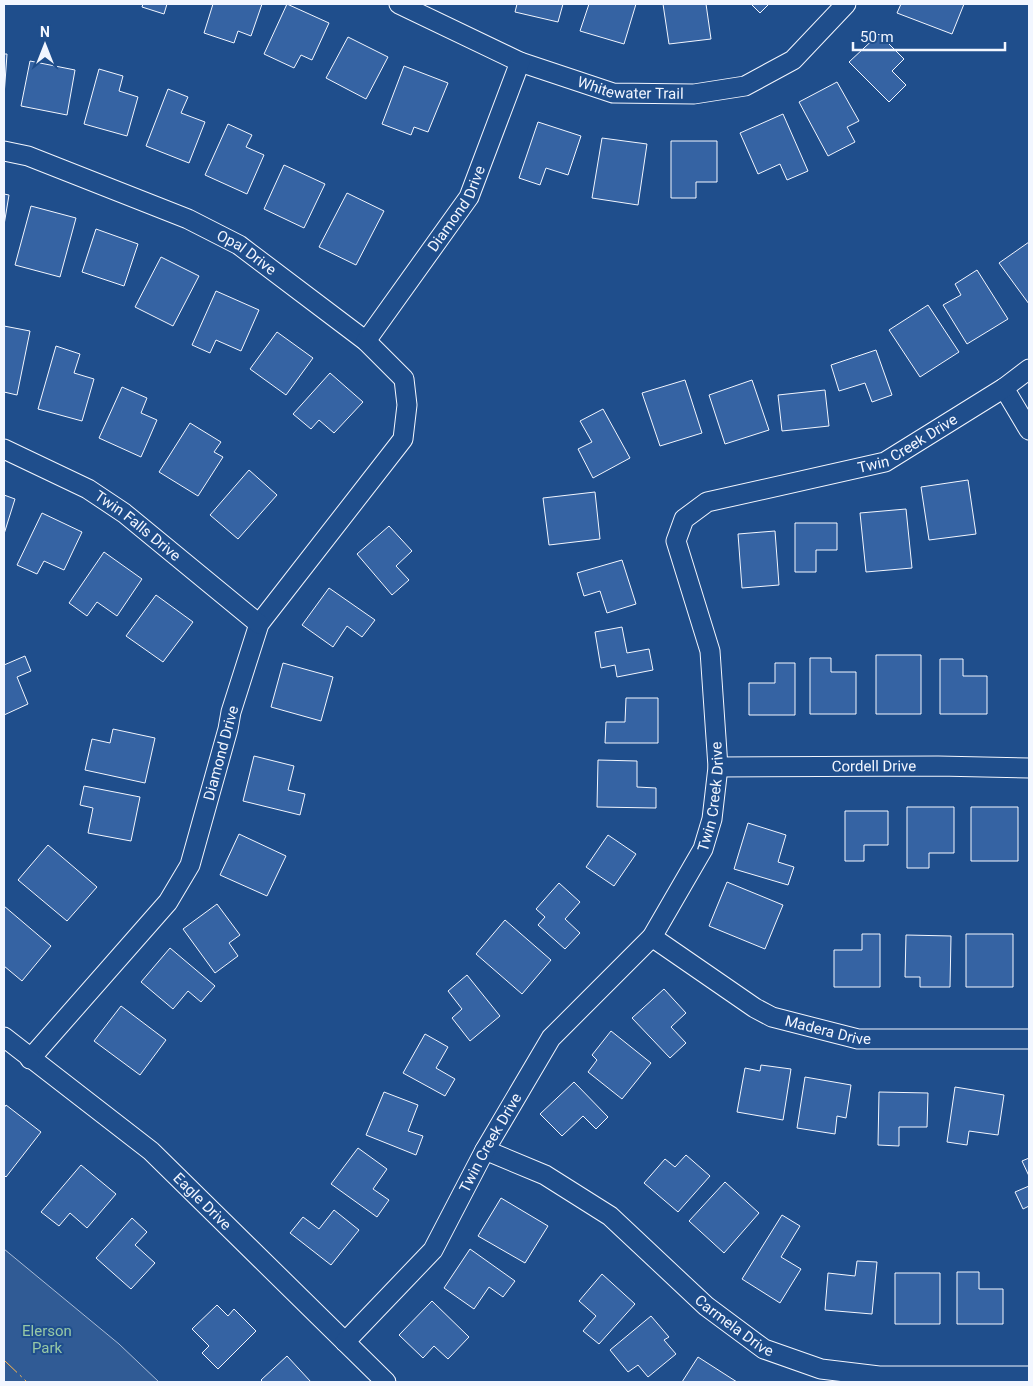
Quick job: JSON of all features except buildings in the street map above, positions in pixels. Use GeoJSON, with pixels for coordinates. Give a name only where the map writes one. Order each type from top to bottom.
{"type":"FeatureCollection","features":[{"type":"Feature","properties":{"kind":"street","name":"Whitewater Trail"},"geometry":{"type":"LineString","coordinates":[[399,4],[520,62],[613,93],[694,94],[745,86],[793,60],[846,4]]}},
{"type":"Feature","properties":{"kind":"street","name":"Diamond Drive"},"geometry":{"type":"LineString","coordinates":[[366,341],[469,197],[520,62]]}},
{"type":"Feature","properties":{"kind":"street","name":"Opal Drive"},"geometry":{"type":"LineString","coordinates":[[4,151],[28,156],[188,219],[239,244],[366,341],[404,379],[407,404],[403,439]]}},
{"type":"Feature","properties":{"kind":"street","name":"Twin Creek Drive"},"geometry":{"type":"LineString","coordinates":[[345,1342],[433,1250],[485,1150],[551,1038],[652,937],[703,849],[712,819],[718,768],[710,651],[676,541],[684,519],[707,502],[885,462],[1004,388],[1029,369]]}},
{"type":"Feature","properties":{"kind":"street"},"geometry":{"type":"LineString","coordinates":[[1004,388],[1029,430]]}},
{"type":"Feature","properties":{"kind":"street","name":"Diamond Drive"},"geometry":{"type":"LineString","coordinates":[[30,1059],[168,902],[190,865],[228,729],[231,712],[259,624],[403,439]]}},
{"type":"Feature","properties":{"kind":"street","name":"Twin Falls Drive"},"geometry":{"type":"LineString","coordinates":[[4,450],[88,489],[117,508],[259,624]]}},
{"type":"Feature","properties":{"kind":"street","name":"Cordell Drive"},"geometry":{"type":"LineString","coordinates":[[718,768],[938,766],[1029,768]]}},
{"type":"Feature","properties":{"kind":"street","name":"Madera Drive"},"geometry":{"type":"LineString","coordinates":[[652,937],[754,1008],[772,1017],[858,1039],[1029,1039]]}},
{"type":"Feature","properties":{"kind":"street","name":"Eagle Drive"},"geometry":{"type":"LineString","coordinates":[[4,1037],[151,1151],[386,1382]]}},
{"type":"Feature","properties":{"kind":"street","name":"Carmela Drive"},"geometry":{"type":"LineString","coordinates":[[485,1150],[545,1174],[610,1216],[706,1306],[764,1349],[821,1369],[878,1376],[1029,1376]]}},
{"type":"Feature","properties":{"kind":"shaded area","name":"Elerson Park"},"geometry":{"type":"Polygon","coordinates":[[[4,1249],[119,1344],[159,1382],[4,1382],[4,1249]]]}},
{"type":"Feature","properties":{"kind":"power"},"geometry":{"type":"LineString","coordinates":[[4,1360],[27,1382]]}}]}
